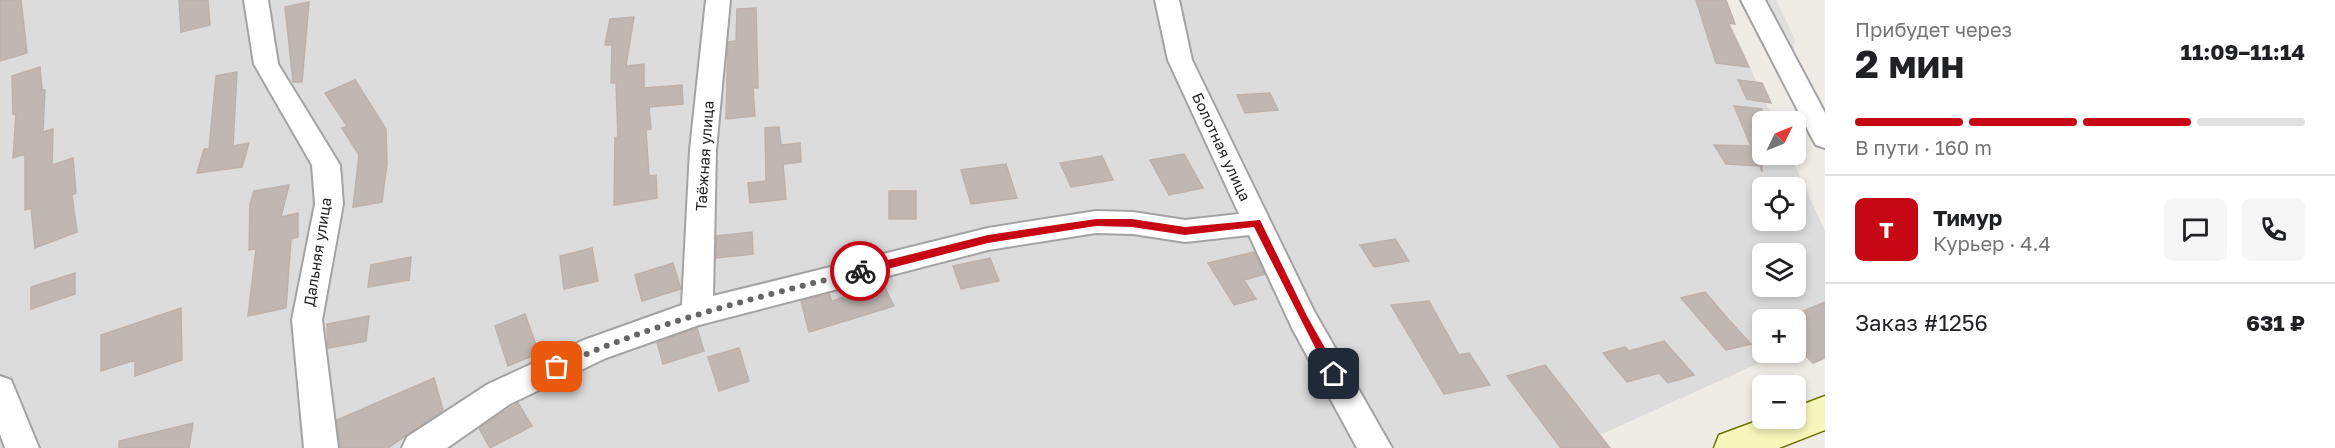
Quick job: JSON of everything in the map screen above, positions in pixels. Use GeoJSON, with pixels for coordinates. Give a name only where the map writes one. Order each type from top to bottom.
{"type":"FeatureCollection","features":[{"type":"Feature","properties":{"kind":"street","name":"Дальняя улица"},"geometry":{"type":"LineString","coordinates":[[256,0],[266,64],[326,165],[329,204],[307,320],[321,448]]}},
{"type":"Feature","properties":{"kind":"street","name":"Таёжная улица"},"geometry":{"type":"LineString","coordinates":[[697,313],[703,150],[718,0]]}},
{"type":"Feature","properties":{"kind":"street","name":"Болотная улица"},"geometry":{"type":"LineString","coordinates":[[1167,0],[1180,60],[1303,319],[1375,448]]}},
{"type":"Feature","properties":{"kind":"street"},"geometry":{"type":"LineString","coordinates":[[1753,0],[1825,138]]}},
{"type":"Feature","properties":{"kind":"street"},"geometry":{"type":"LineString","coordinates":[[419,448],[499,394],[595,349],[697,313],[988,239],[1096,222],[1132,223],[1185,231],[1257,223]]}},
{"type":"Feature","properties":{"kind":"street"},"geometry":{"type":"LineString","coordinates":[[0,390],[22,448]]}},
{"type":"Feature","properties":{"kind":"street"},"geometry":{"type":"LineString","coordinates":[[1733,448],[1825,413]]}},
{"type":"Feature","properties":{"kind":"shaded area"},"geometry":{"type":"Polygon","coordinates":[[[0,0],[1720,0],[1770,111],[1752,111],[1752,165],[1795,165],[1800,177],[1752,177],[1752,231],[1806,231],[1806,190],[1825,231],[1825,328],[1819,335],[1806,341],[1806,309],[1752,309],[1752,363],[1759,363],[1571,448],[0,448],[0,0]]]}},
{"type":"Feature","properties":{"kind":"shaded area"},"geometry":{"type":"Polygon","coordinates":[[[1760,0],[1776,0],[1795,39],[1793,58],[1760,0]]]}},
{"type":"Feature","properties":{"kind":"building"},"geometry":{"type":"Polygon","coordinates":[[[0,0],[21,0],[27,53],[0,61],[0,0]]]}},
{"type":"Feature","properties":{"kind":"building"},"geometry":{"type":"Polygon","coordinates":[[[179,0],[208,0],[210,25],[181,32],[179,0]]]}},
{"type":"Feature","properties":{"kind":"building"},"geometry":{"type":"Polygon","coordinates":[[[1696,0],[1726,0],[1735,24],[1728,23],[1749,67],[1716,63],[1696,0]]]}},
{"type":"Feature","properties":{"kind":"building"},"geometry":{"type":"Polygon","coordinates":[[[309,2],[302,82],[293,82],[285,7],[309,2]]]}},
{"type":"Feature","properties":{"kind":"building"},"geometry":{"type":"Polygon","coordinates":[[[756,8],[758,88],[753,88],[755,116],[726,119],[728,42],[736,41],[737,9],[756,8]]]}},
{"type":"Feature","properties":{"kind":"building"},"geometry":{"type":"Polygon","coordinates":[[[634,17],[626,66],[644,64],[644,88],[682,85],[683,104],[649,107],[651,129],[646,130],[649,176],[656,175],[657,198],[614,205],[615,138],[618,137],[616,83],[611,83],[612,45],[605,45],[610,19],[634,17]]]}},
{"type":"Feature","properties":{"kind":"building"},"geometry":{"type":"Polygon","coordinates":[[[40,67],[42,90],[45,90],[43,132],[53,129],[52,165],[73,158],[76,193],[72,195],[77,232],[35,248],[31,208],[25,210],[25,154],[13,158],[16,113],[13,114],[12,76],[40,67]]]}},
{"type":"Feature","properties":{"kind":"building"},"geometry":{"type":"Polygon","coordinates":[[[237,72],[233,146],[249,143],[242,167],[197,173],[204,149],[209,149],[216,76],[237,72]]]}},
{"type":"Feature","properties":{"kind":"building"},"geometry":{"type":"Polygon","coordinates":[[[355,80],[386,129],[387,164],[382,202],[353,207],[359,155],[342,128],[347,126],[325,93],[355,80]]]}},
{"type":"Feature","properties":{"kind":"building"},"geometry":{"type":"Polygon","coordinates":[[[1738,80],[1762,83],[1771,103],[1747,99],[1738,80]]]}},
{"type":"Feature","properties":{"kind":"building"},"geometry":{"type":"Polygon","coordinates":[[[1270,93],[1278,110],[1245,113],[1237,95],[1270,93]]]}},
{"type":"Feature","properties":{"kind":"building"},"geometry":{"type":"Polygon","coordinates":[[[1734,106],[1762,109],[1762,111],[1752,111],[1752,165],[1762,165],[1762,172],[1760,166],[1726,164],[1714,145],[1751,146],[1734,106]]]}},
{"type":"Feature","properties":{"kind":"building"},"geometry":{"type":"Polygon","coordinates":[[[779,127],[781,145],[800,143],[801,162],[783,164],[786,199],[750,203],[748,183],[766,181],[765,128],[779,127]]]}},
{"type":"Feature","properties":{"kind":"building"},"geometry":{"type":"Polygon","coordinates":[[[1184,154],[1203,188],[1169,195],[1150,160],[1184,154]]]}},
{"type":"Feature","properties":{"kind":"building"},"geometry":{"type":"Polygon","coordinates":[[[1102,156],[1113,180],[1071,187],[1060,163],[1102,156]]]}},
{"type":"Feature","properties":{"kind":"building"},"geometry":{"type":"Polygon","coordinates":[[[1006,164],[1017,198],[971,204],[961,170],[1006,164]]]}},
{"type":"Feature","properties":{"kind":"building"},"geometry":{"type":"Polygon","coordinates":[[[289,185],[281,217],[298,213],[298,237],[291,239],[286,308],[248,316],[256,249],[249,250],[250,204],[254,191],[289,185]]]}},
{"type":"Feature","properties":{"kind":"building"},"geometry":{"type":"Polygon","coordinates":[[[889,191],[916,191],[916,219],[889,219],[889,191]]]}},
{"type":"Feature","properties":{"kind":"building"},"geometry":{"type":"Polygon","coordinates":[[[752,232],[753,254],[716,258],[716,236],[752,232]]]}},
{"type":"Feature","properties":{"kind":"building"},"geometry":{"type":"Polygon","coordinates":[[[1395,239],[1409,261],[1374,267],[1360,245],[1395,239]]]}},
{"type":"Feature","properties":{"kind":"building"},"geometry":{"type":"Polygon","coordinates":[[[592,248],[598,281],[564,289],[560,256],[592,248]]]}},
{"type":"Feature","properties":{"kind":"building"},"geometry":{"type":"Polygon","coordinates":[[[1254,252],[1265,274],[1244,280],[1256,299],[1234,305],[1208,263],[1254,252]]]}},
{"type":"Feature","properties":{"kind":"building"},"geometry":{"type":"Polygon","coordinates":[[[411,257],[409,280],[368,287],[371,265],[411,257]]]}},
{"type":"Feature","properties":{"kind":"building"},"geometry":{"type":"Polygon","coordinates":[[[990,258],[999,281],[961,289],[953,266],[990,258]]]}},
{"type":"Feature","properties":{"kind":"building"},"geometry":{"type":"Polygon","coordinates":[[[673,263],[681,289],[642,301],[635,275],[673,263]]]}},
{"type":"Feature","properties":{"kind":"building"},"geometry":{"type":"Polygon","coordinates":[[[75,273],[75,294],[31,309],[31,287],[75,273]]]}},
{"type":"Feature","properties":{"kind":"building"},"geometry":{"type":"Polygon","coordinates":[[[883,284],[894,306],[809,332],[801,301],[829,293],[832,301],[883,284]]]}},
{"type":"Feature","properties":{"kind":"building"},"geometry":{"type":"Polygon","coordinates":[[[1705,292],[1751,344],[1726,350],[1681,298],[1705,292]]]}},
{"type":"Feature","properties":{"kind":"building"},"geometry":{"type":"Polygon","coordinates":[[[1429,301],[1459,355],[1469,353],[1490,385],[1444,394],[1391,305],[1429,301]]]}},
{"type":"Feature","properties":{"kind":"building"},"geometry":{"type":"Polygon","coordinates":[[[1825,302],[1825,358],[1813,363],[1806,356],[1806,310],[1825,302]]]}},
{"type":"Feature","properties":{"kind":"building"},"geometry":{"type":"Polygon","coordinates":[[[181,308],[182,360],[135,376],[135,360],[101,371],[101,335],[181,308]]]}},
{"type":"Feature","properties":{"kind":"building"},"geometry":{"type":"Polygon","coordinates":[[[525,314],[539,353],[508,366],[495,326],[525,314]]]}},
{"type":"Feature","properties":{"kind":"building"},"geometry":{"type":"Polygon","coordinates":[[[369,316],[366,341],[328,348],[327,324],[369,316]]]}},
{"type":"Feature","properties":{"kind":"building"},"geometry":{"type":"Polygon","coordinates":[[[697,328],[704,351],[663,364],[657,342],[697,328]]]}},
{"type":"Feature","properties":{"kind":"building"},"geometry":{"type":"Polygon","coordinates":[[[1664,341],[1694,375],[1668,383],[1659,373],[1627,382],[1603,353],[1625,347],[1629,351],[1664,341]]]}},
{"type":"Feature","properties":{"kind":"building"},"geometry":{"type":"Polygon","coordinates":[[[739,348],[749,381],[719,391],[708,357],[739,348]]]}},
{"type":"Feature","properties":{"kind":"building"},"geometry":{"type":"Polygon","coordinates":[[[1545,365],[1610,448],[1561,448],[1507,376],[1545,365]]]}},
{"type":"Feature","properties":{"kind":"building"},"geometry":{"type":"Polygon","coordinates":[[[434,378],[443,410],[388,448],[340,448],[337,420],[434,378]]]}},
{"type":"Feature","properties":{"kind":"building"},"geometry":{"type":"Polygon","coordinates":[[[518,403],[532,426],[490,448],[479,428],[518,403]]]}},
{"type":"Feature","properties":{"kind":"building"},"geometry":{"type":"Polygon","coordinates":[[[193,423],[189,448],[119,448],[119,441],[193,423]]]}},
{"type":"Feature","properties":{"kind":"way so far"},"geometry":{"type":"LineString","coordinates":[[557,367],[595,349],[697,313],[860,271]]}},
{"type":"Feature","properties":{"kind":"route"},"geometry":{"type":"LineString","coordinates":[[860,271],[988,239],[1096,222],[1132,223],[1185,231],[1257,223],[1303,319],[1334,374]]}}]}
